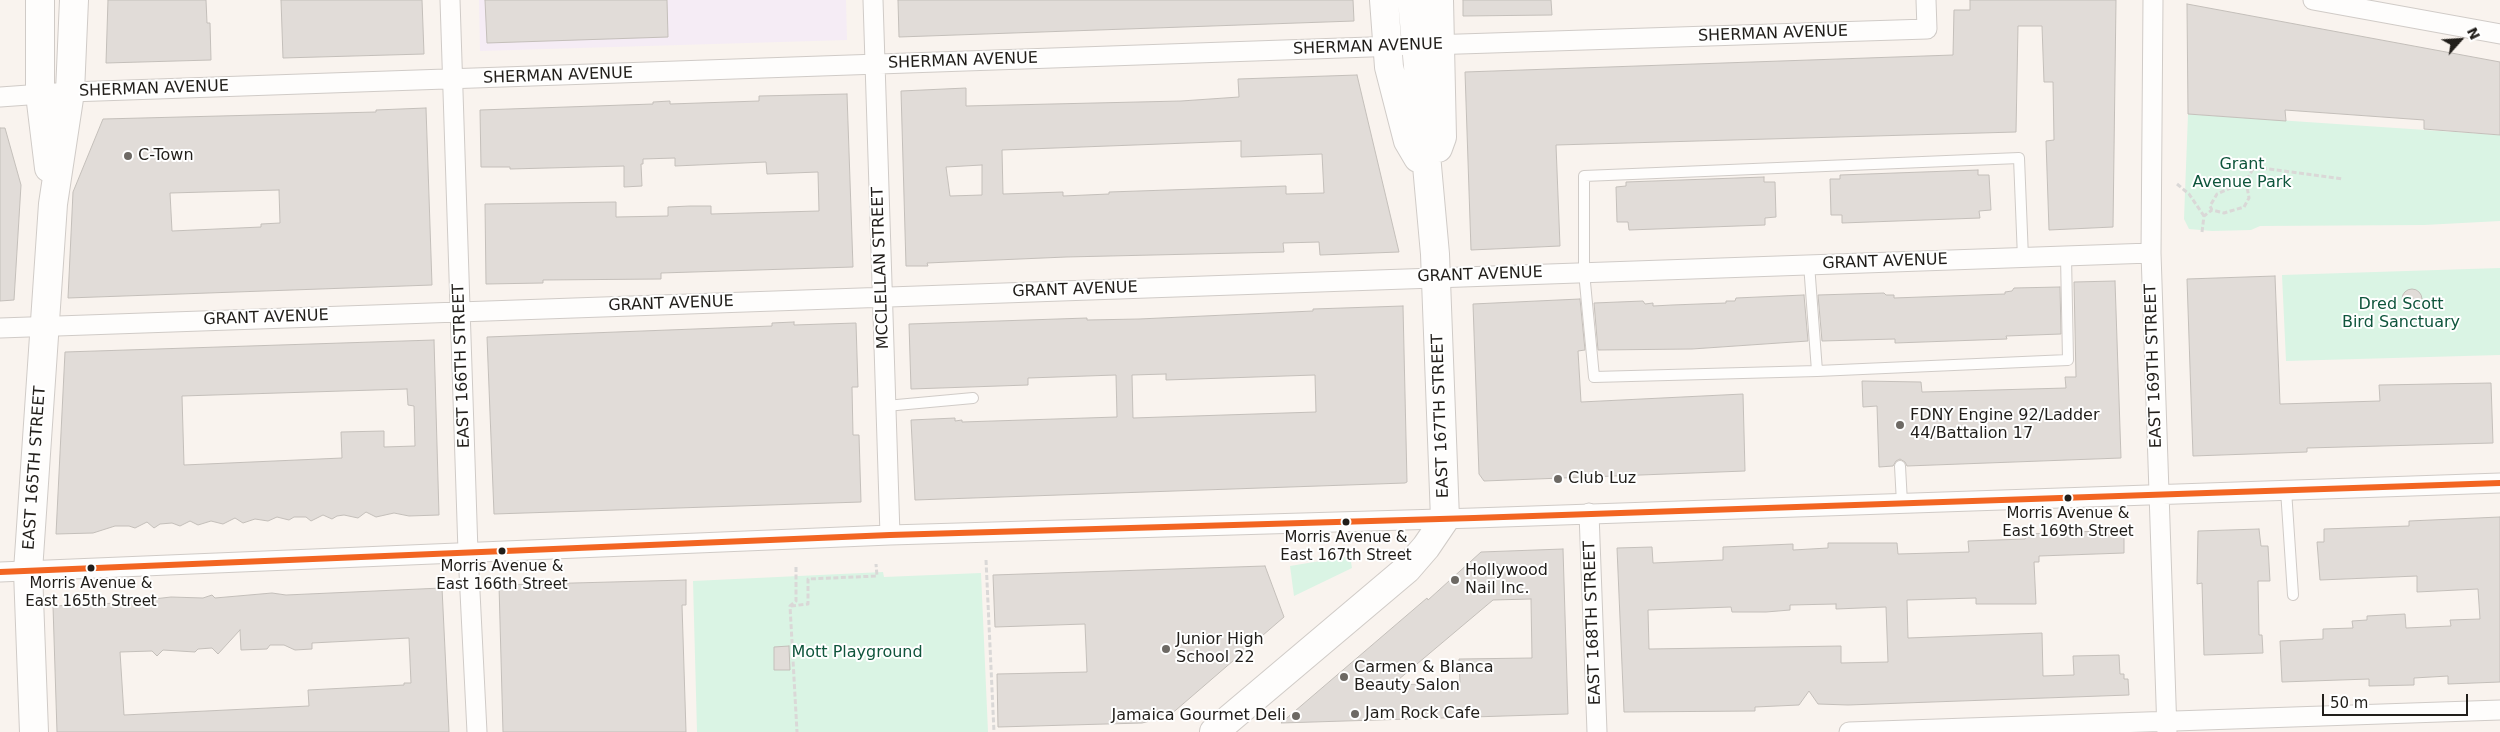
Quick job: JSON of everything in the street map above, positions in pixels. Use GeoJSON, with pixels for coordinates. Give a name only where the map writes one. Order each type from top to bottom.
{"type":"FeatureCollection","features":[{"type":"Feature","properties":{"kind":"street","name":"EAST 165TH STREET"},"geometry":{"type":"LineString","coordinates":[[40,0],[40,94],[53,204]]}},
{"type":"Feature","properties":{"kind":"street","name":"EAST 165TH STREET"},"geometry":{"type":"LineString","coordinates":[[34,732],[28,571],[53,204],[70,92],[74,0]]}},
{"type":"Feature","properties":{"kind":"street","name":"EAST 166TH STREET"},"geometry":{"type":"LineString","coordinates":[[450,0],[468,552],[477,732]]}},
{"type":"Feature","properties":{"kind":"street","name":"MCCLELLAN STREET"},"geometry":{"type":"LineString","coordinates":[[873,0],[890,535]]}},
{"type":"Feature","properties":{"kind":"street","name":"EAST 167TH STREET"},"geometry":{"type":"LineString","coordinates":[[1384,0],[1386,47],[1408,141],[1429,179]]}},
{"type":"Feature","properties":{"kind":"street","name":"EAST 167TH STREET"},"geometry":{"type":"LineString","coordinates":[[1412,0],[1427,45]]}},
{"type":"Feature","properties":{"kind":"street","name":"EAST 167TH STREET"},"geometry":{"type":"LineString","coordinates":[[1214,732],[1407,569],[1426,547],[1445,519],[1436,277],[1429,179],[1427,45],[1438,0]]}},
{"type":"Feature","properties":{"kind":"street","name":"SHERMAN AVENUE"},"geometry":{"type":"LineString","coordinates":[[0,97],[70,92],[1926,28],[1926,0]]}},
{"type":"Feature","properties":{"kind":"street","name":"EAST 169TH STREET"},"geometry":{"type":"LineString","coordinates":[[2153,0],[2151,253],[2167,727]]}},
{"type":"Feature","properties":{"kind":"street"},"geometry":{"type":"LineString","coordinates":[[2313,0],[2500,34]]}},
{"type":"Feature","properties":{"kind":"street","name":"GRANT AVENUE"},"geometry":{"type":"LineString","coordinates":[[0,328],[2151,253]]}},
{"type":"Feature","properties":{"kind":"street"},"geometry":{"type":"LineString","coordinates":[[0,572],[890,535],[1445,519],[2500,483]]}},
{"type":"Feature","properties":{"kind":"street","name":"EAST 168TH STREET"},"geometry":{"type":"LineString","coordinates":[[1589,513],[1597,732]]}},
{"type":"Feature","properties":{"kind":"street"},"geometry":{"type":"LineString","coordinates":[[1849,732],[2167,727],[2500,710]]}},
{"type":"Feature","properties":{"kind":"lane"},"geometry":{"type":"LineString","coordinates":[[2024,258],[2019,158],[1584,176],[1584,272],[1594,377],[1817,371],[2068,360],[2066,256]]}},
{"type":"Feature","properties":{"kind":"lane"},"geometry":{"type":"LineString","coordinates":[[1809,264],[1817,371]]}},
{"type":"Feature","properties":{"kind":"lane"},"geometry":{"type":"LineString","coordinates":[[886,406],[973,398]]}},
{"type":"Feature","properties":{"kind":"lane"},"geometry":{"type":"LineString","coordinates":[[1900,466],[1902,503]]}},
{"type":"Feature","properties":{"kind":"lane"},"geometry":{"type":"LineString","coordinates":[[2286,490],[2294,595]]}},
{"type":"Feature","properties":{"kind":"path"},"geometry":{"type":"LineString","coordinates":[[2212,210],[2224,213],[2244,207],[2249,198],[2246,182],[2254,167],[2343,179]]}},
{"type":"Feature","properties":{"kind":"path"},"geometry":{"type":"LineString","coordinates":[[2212,210],[2210,206],[2217,194],[2246,182]]}},
{"type":"Feature","properties":{"kind":"path"},"geometry":{"type":"LineString","coordinates":[[2177,184],[2189,194],[2204,216],[2202,232]]}},
{"type":"Feature","properties":{"kind":"path"},"geometry":{"type":"LineString","coordinates":[[2204,216],[2212,210]]}},
{"type":"Feature","properties":{"kind":"path"},"geometry":{"type":"LineString","coordinates":[[986,560],[994,732]]}},
{"type":"Feature","properties":{"kind":"path"},"geometry":{"type":"LineString","coordinates":[[790,606],[808,604],[808,579],[877,576],[876,564]]}},
{"type":"Feature","properties":{"kind":"path"},"geometry":{"type":"LineString","coordinates":[[790,606],[796,602],[796,567]]}},
{"type":"Feature","properties":{"kind":"path"},"geometry":{"type":"LineString","coordinates":[[790,606],[797,732]]}},
{"type":"Feature","properties":{"kind":"shaded area"},"geometry":{"type":"Polygon","coordinates":[[[479,0],[846,0],[847,40],[480,51],[479,0]]]}},
{"type":"Feature","properties":{"kind":"green space","name":"Grant Avenue Park"},"geometry":{"type":"Polygon","coordinates":[[[2188,114],[2500,135],[2500,221],[2424,225],[2260,226],[2251,230],[2212,231],[2189,229],[2184,219],[2188,114]]]}},
{"type":"Feature","properties":{"kind":"green space","name":"Dred Scott Bird Sanctuary"},"geometry":{"type":"Polygon","coordinates":[[[2500,268],[2500,355],[2286,361],[2282,275],[2500,268]]]}},
{"type":"Feature","properties":{"kind":"green space"},"geometry":{"type":"Polygon","coordinates":[[[1350,556],[1352,568],[1294,596],[1290,566],[1350,556]]]}},
{"type":"Feature","properties":{"kind":"green space","name":"Mott Playground"},"geometry":{"type":"Polygon","coordinates":[[[883,572],[884,577],[981,573],[988,732],[697,732],[693,581],[883,572]]]}},
{"type":"Feature","properties":{"kind":"building"},"geometry":{"type":"Polygon","coordinates":[[[108,0],[206,0],[207,23],[210,23],[211,60],[106,63],[108,0]]]}},
{"type":"Feature","properties":{"kind":"building"},"geometry":{"type":"Polygon","coordinates":[[[281,0],[422,0],[424,54],[283,58],[281,0]]]}},
{"type":"Feature","properties":{"kind":"building"},"geometry":{"type":"Polygon","coordinates":[[[485,0],[667,0],[668,37],[487,43],[485,0]]]}},
{"type":"Feature","properties":{"kind":"building"},"geometry":{"type":"Polygon","coordinates":[[[898,0],[1353,0],[1354,21],[899,37],[898,0]]]}},
{"type":"Feature","properties":{"kind":"building"},"geometry":{"type":"Polygon","coordinates":[[[1463,0],[1551,0],[1552,15],[1463,16],[1463,0]]]}},
{"type":"Feature","properties":{"kind":"building"},"geometry":{"type":"Polygon","coordinates":[[[1970,0],[2116,0],[2113,227],[2049,230],[2046,141],[2054,140],[2053,82],[2044,82],[2042,26],[2018,26],[2016,132],[1556,145],[1560,246],[1471,250],[1465,72],[1953,55],[1954,10],[1970,10],[1970,0]]]}},
{"type":"Feature","properties":{"kind":"building"},"geometry":{"type":"Polygon","coordinates":[[[2187,4],[2500,62],[2500,135],[2424,129],[2424,120],[2285,110],[2286,121],[2188,114],[2187,4]]]}},
{"type":"Feature","properties":{"kind":"building"},"geometry":{"type":"Polygon","coordinates":[[[1357,75],[1399,252],[1320,255],[1319,242],[1283,243],[1284,252],[1066,257],[927,263],[928,266],[906,266],[901,91],[966,88],[966,106],[1181,101],[1239,97],[1238,79],[1357,75]],[[1241,141],[1002,150],[1003,194],[1063,192],[1063,196],[1109,194],[1109,192],[1286,186],[1286,194],[1324,193],[1322,154],[1241,157],[1241,141]],[[982,165],[946,167],[950,196],[982,195],[982,165]]]}},
{"type":"Feature","properties":{"kind":"building"},"geometry":{"type":"Polygon","coordinates":[[[847,94],[853,267],[661,273],[661,279],[543,280],[543,283],[486,284],[485,204],[616,202],[616,217],[668,216],[668,207],[690,206],[711,206],[711,214],[819,211],[818,172],[767,174],[766,162],[675,166],[675,158],[643,159],[643,164],[641,164],[642,186],[624,187],[624,166],[510,169],[510,167],[481,167],[480,110],[653,104],[653,102],[670,101],[670,104],[759,101],[759,96],[847,94]]]}},
{"type":"Feature","properties":{"kind":"building"},"geometry":{"type":"Polygon","coordinates":[[[426,108],[432,285],[68,298],[73,192],[103,119],[376,112],[376,110],[426,108]],[[279,190],[170,193],[172,231],[261,227],[261,224],[280,223],[279,190]]]}},
{"type":"Feature","properties":{"kind":"building"},"geometry":{"type":"Polygon","coordinates":[[[0,128],[5,128],[21,185],[14,300],[0,301],[0,128]]]}},
{"type":"Feature","properties":{"kind":"building"},"geometry":{"type":"Polygon","coordinates":[[[1978,170],[1978,175],[1989,175],[1991,210],[1979,211],[1980,218],[1842,223],[1842,215],[1831,215],[1830,179],[1840,179],[1840,175],[1978,170]]]}},
{"type":"Feature","properties":{"kind":"building"},"geometry":{"type":"Polygon","coordinates":[[[1764,177],[1764,182],[1775,182],[1776,217],[1765,218],[1765,225],[1629,230],[1628,222],[1617,222],[1616,187],[1626,186],[1626,182],[1764,177]]]}},
{"type":"Feature","properties":{"kind":"building"},"geometry":{"type":"Polygon","coordinates":[[[2275,276],[2280,404],[2380,401],[2379,385],[2491,383],[2493,443],[2307,448],[2307,452],[2193,456],[2187,279],[2275,276]]]}},
{"type":"Feature","properties":{"kind":"building"},"geometry":{"type":"Polygon","coordinates":[[[2115,281],[2121,458],[1907,466],[1900,459],[1893,466],[1879,467],[1877,406],[1863,407],[1862,381],[1921,382],[1922,392],[2066,388],[2065,377],[2076,377],[2074,282],[2115,281]]]}},
{"type":"Feature","properties":{"kind":"building"},"geometry":{"type":"Polygon","coordinates":[[[2060,287],[2061,334],[2006,336],[2007,339],[1895,343],[1895,339],[1822,341],[1818,295],[1884,293],[1886,295],[1894,295],[1894,298],[2005,294],[2005,292],[2012,291],[2014,288],[2060,287]]]}},
{"type":"Feature","properties":{"kind":"building"},"geometry":{"type":"Polygon","coordinates":[[[2412,289],[2419,292],[2422,299],[2419,306],[2412,309],[2405,306],[2402,299],[2405,292],[2412,289]]]}},
{"type":"Feature","properties":{"kind":"building"},"geometry":{"type":"Polygon","coordinates":[[[1804,295],[1808,341],[1692,349],[1598,350],[1594,303],[1643,301],[1645,304],[1653,303],[1653,306],[1726,303],[1726,301],[1735,301],[1736,298],[1804,295]]]}},
{"type":"Feature","properties":{"kind":"building"},"geometry":{"type":"Polygon","coordinates":[[[1580,299],[1585,350],[1578,351],[1581,402],[1743,394],[1745,471],[1484,481],[1479,474],[1473,304],[1580,299]]]}},
{"type":"Feature","properties":{"kind":"building"},"geometry":{"type":"Polygon","coordinates":[[[1403,306],[1407,482],[915,500],[911,420],[955,418],[955,421],[962,420],[962,422],[1117,417],[1116,375],[1028,378],[1028,385],[911,389],[909,324],[1087,318],[1087,320],[1139,319],[1313,311],[1313,309],[1403,306]],[[1166,374],[1132,375],[1133,418],[1316,412],[1315,375],[1166,380],[1166,374]]]}},
{"type":"Feature","properties":{"kind":"building"},"geometry":{"type":"Polygon","coordinates":[[[794,322],[794,325],[856,323],[858,387],[852,387],[853,435],[859,435],[861,502],[494,514],[487,337],[772,326],[772,323],[794,322]]]}},
{"type":"Feature","properties":{"kind":"building"},"geometry":{"type":"Polygon","coordinates":[[[434,340],[439,515],[409,516],[394,513],[376,517],[366,512],[358,518],[344,515],[332,519],[323,515],[311,521],[306,517],[294,517],[289,520],[277,517],[268,521],[255,519],[243,523],[235,518],[223,524],[211,521],[198,525],[190,521],[180,526],[172,523],[160,524],[154,528],[147,522],[135,528],[115,526],[93,533],[56,534],[65,352],[434,340]],[[407,389],[182,396],[184,465],[342,458],[341,432],[384,431],[384,447],[415,446],[414,406],[408,405],[407,389]]]}},
{"type":"Feature","properties":{"kind":"building"},"geometry":{"type":"Polygon","coordinates":[[[2500,517],[2500,682],[2448,684],[2448,676],[2414,678],[2414,685],[2369,686],[2369,679],[2282,682],[2280,641],[2323,639],[2323,629],[2353,628],[2352,621],[2367,620],[2367,616],[2405,614],[2406,628],[2451,626],[2450,620],[2480,619],[2478,589],[2417,592],[2417,576],[2320,580],[2317,542],[2324,542],[2324,529],[2409,526],[2409,521],[2500,517]]]}},
{"type":"Feature","properties":{"kind":"building"},"geometry":{"type":"Polygon","coordinates":[[[2259,529],[2261,546],[2268,546],[2270,581],[2258,581],[2259,635],[2262,635],[2263,653],[2204,655],[2202,583],[2197,584],[2198,531],[2259,529]]]}},
{"type":"Feature","properties":{"kind":"building"},"geometry":{"type":"Polygon","coordinates":[[[2124,530],[2124,553],[2039,556],[2039,562],[2034,562],[2036,604],[1976,604],[1976,598],[1907,600],[1908,638],[2042,633],[2043,676],[2074,675],[2073,656],[2119,655],[2120,674],[2124,674],[2124,679],[2128,679],[2129,695],[1848,705],[1818,704],[1809,691],[1799,705],[1755,707],[1755,711],[1624,712],[1617,548],[1652,547],[1653,563],[1723,560],[1723,547],[1793,544],[1793,550],[1828,548],[1828,543],[1897,543],[1898,554],[1969,552],[1968,541],[2025,539],[2028,534],[2124,530]],[[1836,604],[1790,605],[1790,610],[1766,612],[1732,612],[1731,607],[1648,610],[1649,649],[1841,646],[1841,663],[1888,662],[1886,607],[1836,609],[1836,604]]]}},
{"type":"Feature","properties":{"kind":"building"},"geometry":{"type":"Polygon","coordinates":[[[1563,549],[1568,714],[1281,723],[1427,598],[1428,600],[1481,552],[1563,549]],[[1531,599],[1493,600],[1392,685],[1460,683],[1459,659],[1532,658],[1531,599]]]}},
{"type":"Feature","properties":{"kind":"building","name":"Junior High School 22"},"geometry":{"type":"Polygon","coordinates":[[[1265,566],[1284,617],[1169,716],[1142,723],[998,727],[997,674],[1087,672],[1085,624],[995,627],[993,575],[1265,566]]]}},
{"type":"Feature","properties":{"kind":"building"},"geometry":{"type":"Polygon","coordinates":[[[686,580],[686,605],[682,605],[686,732],[503,732],[499,585],[686,580]]]}},
{"type":"Feature","properties":{"kind":"building"},"geometry":{"type":"Polygon","coordinates":[[[442,588],[449,732],[57,732],[53,606],[119,603],[171,597],[203,598],[212,595],[215,598],[272,593],[286,595],[442,588]],[[240,630],[218,654],[212,648],[198,649],[195,652],[163,650],[157,656],[152,651],[120,652],[124,715],[309,706],[308,690],[404,685],[404,683],[411,683],[409,638],[312,643],[312,649],[295,650],[284,645],[270,645],[267,649],[241,650],[240,630]]]}},
{"type":"Feature","properties":{"kind":"building"},"geometry":{"type":"Polygon","coordinates":[[[789,646],[790,670],[774,670],[774,647],[789,646]]]}},
{"type":"Feature","properties":{"kind":"transit line"},"geometry":{"type":"LineString","coordinates":[[0,572],[890,535],[1474,518],[2500,483]]}},
{"type":"Feature","properties":{"kind":"place","name":"C-Town"},"geometry":{"type":"Point","coordinates":[128,156]}},
{"type":"Feature","properties":{"kind":"place","name":"FDNY Engine 92/Ladder 44/Battalion 17"},"geometry":{"type":"Point","coordinates":[1900,425]}},
{"type":"Feature","properties":{"kind":"place","name":"Club Luz"},"geometry":{"type":"Point","coordinates":[1558,479]}},
{"type":"Feature","properties":{"kind":"place","name":"Morris Avenue & East 169th Street"},"geometry":{"type":"Point","coordinates":[2068,498]}},
{"type":"Feature","properties":{"kind":"place","name":"Morris Avenue & East 167th Street"},"geometry":{"type":"Point","coordinates":[1346,522]}},
{"type":"Feature","properties":{"kind":"place","name":"Morris Avenue & East 166th Street"},"geometry":{"type":"Point","coordinates":[502,551]}},
{"type":"Feature","properties":{"kind":"place","name":"Morris Avenue & East 165th Street"},"geometry":{"type":"Point","coordinates":[91,568]}},
{"type":"Feature","properties":{"kind":"place","name":"Hollywood Nail Inc."},"geometry":{"type":"Point","coordinates":[1455,580]}},
{"type":"Feature","properties":{"kind":"place","name":"Junior High School 22"},"geometry":{"type":"Point","coordinates":[1166,649]}},
{"type":"Feature","properties":{"kind":"place","name":"Carmen & Blanca Beauty Salon"},"geometry":{"type":"Point","coordinates":[1344,677]}},
{"type":"Feature","properties":{"kind":"place","name":"Jam Rock Cafe"},"geometry":{"type":"Point","coordinates":[1355,714]}},
{"type":"Feature","properties":{"kind":"place","name":"Jamaica Gourmet Deli"},"geometry":{"type":"Point","coordinates":[1296,716]}}]}
